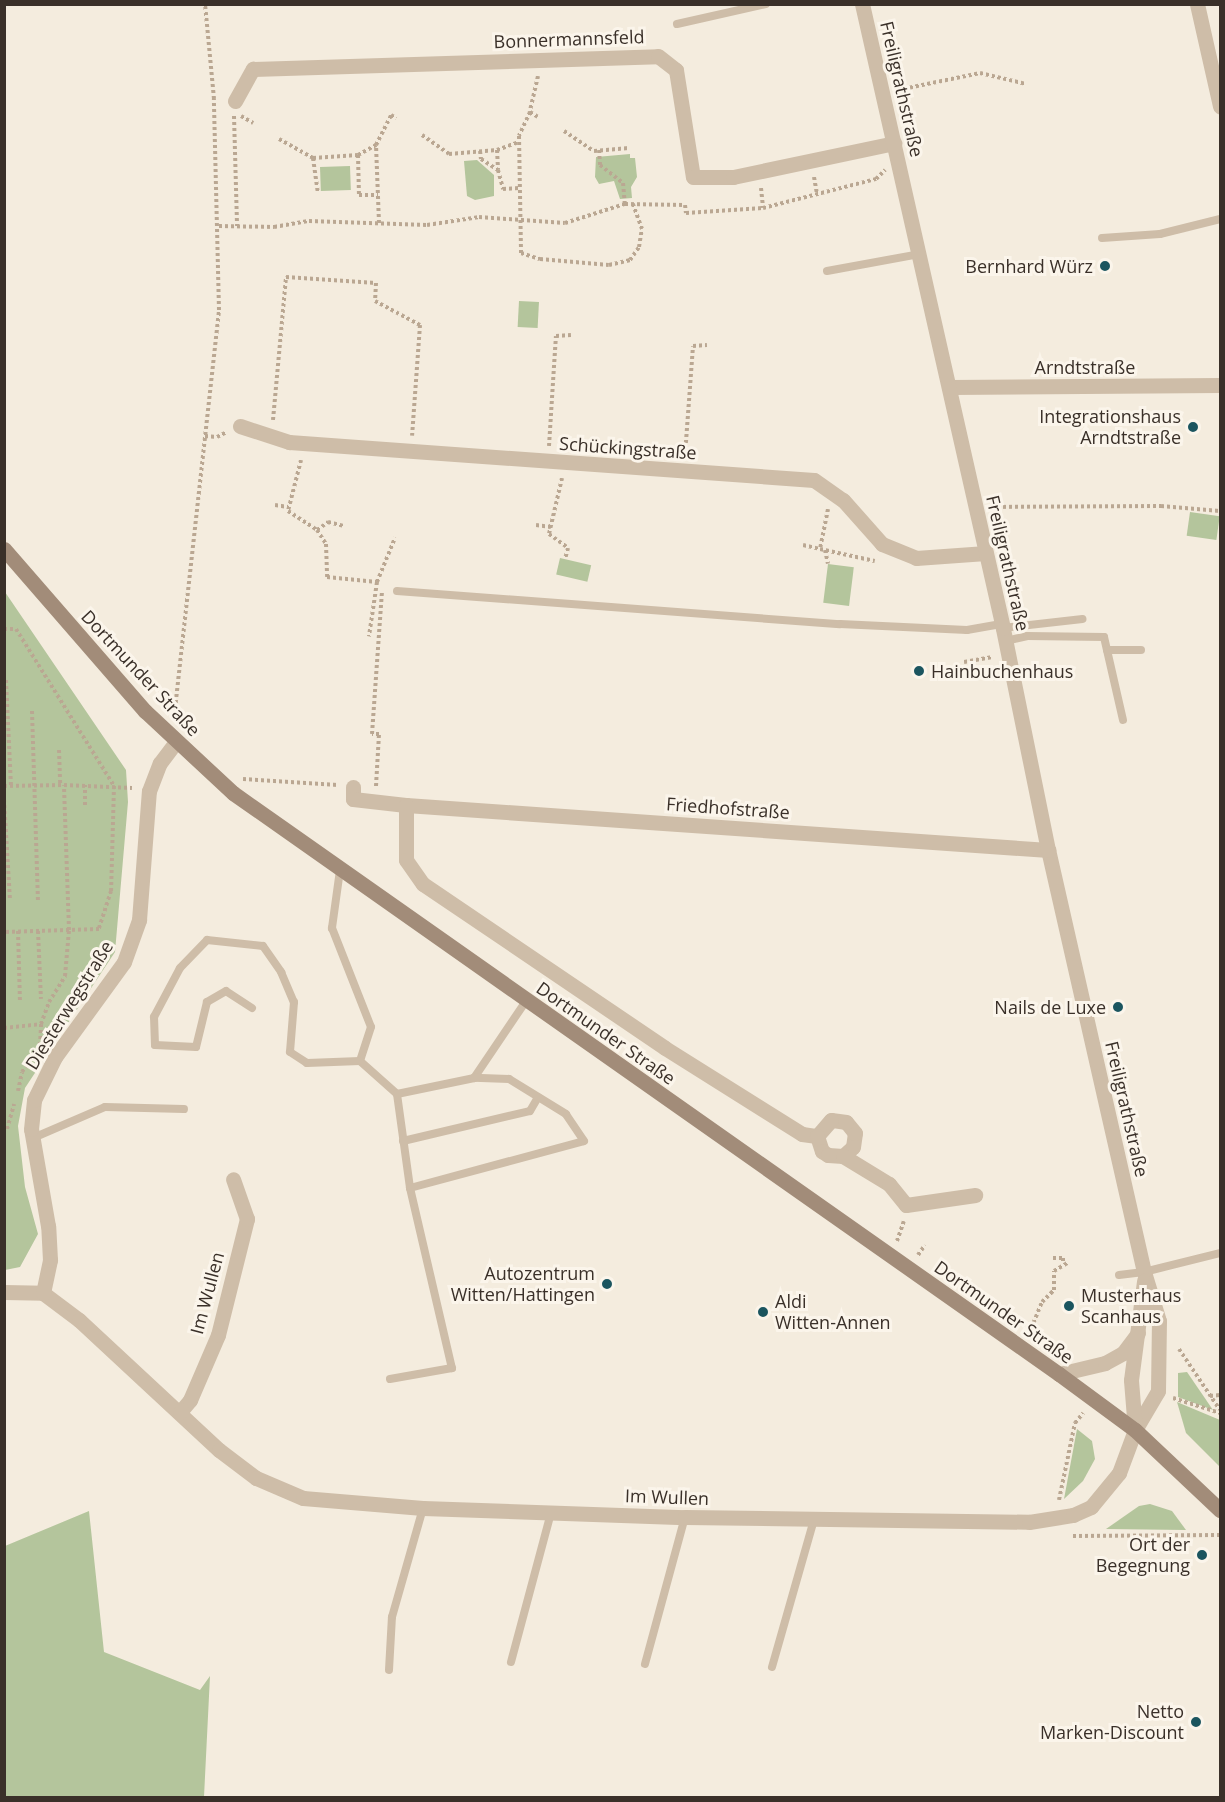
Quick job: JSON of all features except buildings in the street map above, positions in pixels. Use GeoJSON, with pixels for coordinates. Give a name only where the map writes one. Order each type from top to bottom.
{"type":"FeatureCollection","features":[{"type":"Feature","properties":{"kind":"main road","name":"Dortmunder Straße"},"geometry":{"type":"LineString","coordinates":[[4,549],[145,711],[233,793],[888,1256],[1059,1374],[1135,1430],[1221,1510]]}},
{"type":"Feature","properties":{"kind":"street","name":"Freiligrathstraße"},"geometry":{"type":"LineString","coordinates":[[862,4],[1005,637],[1048,850],[1144,1272],[1160,1321],[1162,1352],[1158,1391],[1135,1430]]}},
{"type":"Feature","properties":{"kind":"street"},"geometry":{"type":"LineString","coordinates":[[1197,4],[1221,106]]}},
{"type":"Feature","properties":{"kind":"street","name":"Bonnermannsfeld"},"geometry":{"type":"LineString","coordinates":[[235,101],[253,69],[644,52],[658,56],[676,70],[693,177],[733,177],[894,143]]}},
{"type":"Feature","properties":{"kind":"street","name":"Arndtstraße"},"geometry":{"type":"LineString","coordinates":[[950,387],[1221,385]]}},
{"type":"Feature","properties":{"kind":"street","name":"Schückingstraße"},"geometry":{"type":"LineString","coordinates":[[240,426],[266,435],[302,443],[814,480],[835,495],[882,544],[891,548],[916,558],[986,553]]}},
{"type":"Feature","properties":{"kind":"street","name":"Diesterwegstraße"},"geometry":{"type":"LineString","coordinates":[[43,1293],[50,1260],[48,1226],[33,1138],[34,1100],[55,1057],[124,962],[139,920],[149,791],[160,763],[176,742]]}},
{"type":"Feature","properties":{"kind":"street","name":"Friedhofstraße"},"geometry":{"type":"LineString","coordinates":[[353,786],[353,799],[406,805],[1048,850]]}},
{"type":"Feature","properties":{"kind":"street"},"geometry":{"type":"LineString","coordinates":[[406,805],[406,860],[423,884],[665,1048],[802,1134],[817,1136]]}},
{"type":"Feature","properties":{"kind":"street"},"geometry":{"type":"LineString","coordinates":[[843,1156],[855,1140],[846,1122],[831,1120],[817,1136],[818,1144],[828,1155],[843,1156],[889,1184],[906,1205],[975,1195]]}},
{"type":"Feature","properties":{"kind":"street","name":"Im Wullen"},"geometry":{"type":"LineString","coordinates":[[180,1412],[190,1400],[218,1335],[247,1220],[233,1179]]}},
{"type":"Feature","properties":{"kind":"street","name":"Freiligrathstraße"},"geometry":{"type":"LineString","coordinates":[[1135,1430],[1131,1380],[1140,1331],[1144,1272]]}},
{"type":"Feature","properties":{"kind":"street"},"geometry":{"type":"LineString","coordinates":[[4,1292],[43,1293]]}},
{"type":"Feature","properties":{"kind":"street","name":"Im Wullen"},"geometry":{"type":"LineString","coordinates":[[43,1293],[79,1320],[256,1478],[303,1498],[423,1508],[685,1518],[1029,1522],[1055,1518],[1091,1507],[1119,1473],[1135,1430]]}},
{"type":"Feature","properties":{"kind":"street"},"geometry":{"type":"LineString","coordinates":[[1059,1374],[1105,1364],[1123,1353],[1140,1331]]}},
{"type":"Feature","properties":{"kind":"lane"},"geometry":{"type":"LineString","coordinates":[[677,24],[766,4]]}},
{"type":"Feature","properties":{"kind":"lane"},"geometry":{"type":"LineString","coordinates":[[1102,238],[1160,234],[1221,219]]}},
{"type":"Feature","properties":{"kind":"lane"},"geometry":{"type":"LineString","coordinates":[[827,271],[920,254]]}},
{"type":"Feature","properties":{"kind":"lane"},"geometry":{"type":"LineString","coordinates":[[397,591],[840,624],[968,630],[1005,637],[1104,637],[1123,720]]}},
{"type":"Feature","properties":{"kind":"lane"},"geometry":{"type":"LineString","coordinates":[[1005,637],[1082,619]]}},
{"type":"Feature","properties":{"kind":"lane"},"geometry":{"type":"LineString","coordinates":[[1107,650],[1141,650]]}},
{"type":"Feature","properties":{"kind":"lane"},"geometry":{"type":"LineString","coordinates":[[340,870],[332,928],[371,1027],[360,1061]]}},
{"type":"Feature","properties":{"kind":"lane"},"geometry":{"type":"LineString","coordinates":[[252,1008],[226,991],[207,1002],[196,1047],[155,1045],[154,1017],[180,968],[207,940],[263,946],[281,972],[294,1002],[290,1052],[307,1063],[360,1061],[397,1094],[410,1188],[452,1368],[390,1379]]}},
{"type":"Feature","properties":{"kind":"lane"},"geometry":{"type":"LineString","coordinates":[[474,1078],[526,1001]]}},
{"type":"Feature","properties":{"kind":"lane"},"geometry":{"type":"LineString","coordinates":[[397,1094],[474,1078],[509,1079],[566,1114],[584,1141],[410,1188]]}},
{"type":"Feature","properties":{"kind":"lane"},"geometry":{"type":"LineString","coordinates":[[404,1141],[530,1111],[538,1097]]}},
{"type":"Feature","properties":{"kind":"lane"},"geometry":{"type":"LineString","coordinates":[[33,1138],[105,1107],[184,1109]]}},
{"type":"Feature","properties":{"kind":"lane"},"geometry":{"type":"LineString","coordinates":[[1119,1275],[1144,1272],[1221,1253]]}},
{"type":"Feature","properties":{"kind":"lane"},"geometry":{"type":"LineString","coordinates":[[389,1670],[392,1617],[423,1508]]}},
{"type":"Feature","properties":{"kind":"lane"},"geometry":{"type":"LineString","coordinates":[[511,1662],[551,1513]]}},
{"type":"Feature","properties":{"kind":"lane"},"geometry":{"type":"LineString","coordinates":[[645,1664],[685,1518]]}},
{"type":"Feature","properties":{"kind":"lane"},"geometry":{"type":"LineString","coordinates":[[772,1667],[814,1520]]}},
{"type":"Feature","properties":{"kind":"path"},"geometry":{"type":"LineString","coordinates":[[145,711],[159,697],[175,709],[219,310],[219,226],[205,4]]}},
{"type":"Feature","properties":{"kind":"path"},"geometry":{"type":"LineString","coordinates":[[533,57],[530,112],[519,142],[521,253],[540,260],[609,265],[630,260],[639,247],[642,228],[633,204]]}},
{"type":"Feature","properties":{"kind":"path"},"geometry":{"type":"LineString","coordinates":[[882,93],[980,73],[1026,84]]}},
{"type":"Feature","properties":{"kind":"path"},"geometry":{"type":"LineString","coordinates":[[235,101],[237,226]]}},
{"type":"Feature","properties":{"kind":"path"},"geometry":{"type":"LineString","coordinates":[[530,112],[538,117]]}},
{"type":"Feature","properties":{"kind":"path"},"geometry":{"type":"LineString","coordinates":[[379,223],[376,145],[391,115],[396,118]]}},
{"type":"Feature","properties":{"kind":"path"},"geometry":{"type":"LineString","coordinates":[[564,131],[599,150],[629,148]]}},
{"type":"Feature","properties":{"kind":"path"},"geometry":{"type":"LineString","coordinates":[[422,135],[449,154],[497,150],[519,142]]}},
{"type":"Feature","properties":{"kind":"path"},"geometry":{"type":"LineString","coordinates":[[279,139],[313,158],[358,154],[376,145]]}},
{"type":"Feature","properties":{"kind":"path"},"geometry":{"type":"LineString","coordinates":[[497,150],[502,189],[519,188]]}},
{"type":"Feature","properties":{"kind":"path"},"geometry":{"type":"LineString","coordinates":[[599,150],[600,165],[623,183],[625,204]]}},
{"type":"Feature","properties":{"kind":"path"},"geometry":{"type":"LineString","coordinates":[[480,151],[481,159],[498,170]]}},
{"type":"Feature","properties":{"kind":"path"},"geometry":{"type":"LineString","coordinates":[[358,154],[359,195],[378,195]]}},
{"type":"Feature","properties":{"kind":"path"},"geometry":{"type":"LineString","coordinates":[[313,158],[318,193]]}},
{"type":"Feature","properties":{"kind":"path"},"geometry":{"type":"LineString","coordinates":[[219,226],[274,228],[309,221],[427,225],[479,217],[565,223],[625,204],[685,204],[686,213],[763,208],[876,179],[880,171],[900,167]]}},
{"type":"Feature","properties":{"kind":"path"},"geometry":{"type":"LineString","coordinates":[[266,435],[276,412],[286,277],[376,283],[375,301],[420,325],[411,452]]}},
{"type":"Feature","properties":{"kind":"path"},"geometry":{"type":"LineString","coordinates":[[548,462],[556,336],[571,335]]}},
{"type":"Feature","properties":{"kind":"path"},"geometry":{"type":"LineString","coordinates":[[684,471],[693,346],[707,345]]}},
{"type":"Feature","properties":{"kind":"path"},"geometry":{"type":"LineString","coordinates":[[302,443],[288,511],[317,530],[326,543],[327,578],[377,582]]}},
{"type":"Feature","properties":{"kind":"path"},"geometry":{"type":"LineString","coordinates":[[564,463],[549,534],[568,548],[566,559]]}},
{"type":"Feature","properties":{"kind":"path"},"geometry":{"type":"LineString","coordinates":[[828,564],[822,549],[828,510],[835,495]]}},
{"type":"Feature","properties":{"kind":"path"},"geometry":{"type":"LineString","coordinates":[[275,505],[288,507]]}},
{"type":"Feature","properties":{"kind":"path"},"geometry":{"type":"LineString","coordinates":[[976,511],[998,505],[1053,505],[1221,512]]}},
{"type":"Feature","properties":{"kind":"path"},"geometry":{"type":"LineString","coordinates":[[317,530],[328,522],[344,526]]}},
{"type":"Feature","properties":{"kind":"path"},"geometry":{"type":"LineString","coordinates":[[536,525],[551,527]]}},
{"type":"Feature","properties":{"kind":"path"},"geometry":{"type":"LineString","coordinates":[[369,636],[377,582],[395,538]]}},
{"type":"Feature","properties":{"kind":"path"},"geometry":{"type":"LineString","coordinates":[[803,545],[869,561],[882,560],[891,548]]}},
{"type":"Feature","properties":{"kind":"path"},"geometry":{"type":"LineString","coordinates":[[375,801],[379,734],[372,734],[382,590],[397,591]]}},
{"type":"Feature","properties":{"kind":"path"},"geometry":{"type":"LineString","coordinates":[[4,629],[16,629],[114,786],[111,891],[99,929],[4,932]]}},
{"type":"Feature","properties":{"kind":"path"},"geometry":{"type":"LineString","coordinates":[[964,662],[1005,637]]}},
{"type":"Feature","properties":{"kind":"path"},"geometry":{"type":"LineString","coordinates":[[6,680],[11,786]]}},
{"type":"Feature","properties":{"kind":"path"},"geometry":{"type":"LineString","coordinates":[[33,711],[38,901]]}},
{"type":"Feature","properties":{"kind":"path"},"geometry":{"type":"LineString","coordinates":[[7,1129],[22,1072],[40,1045],[41,1024],[65,976],[69,930],[59,750]]}},
{"type":"Feature","properties":{"kind":"path"},"geometry":{"type":"LineString","coordinates":[[233,793],[243,779],[353,786]]}},
{"type":"Feature","properties":{"kind":"path"},"geometry":{"type":"LineString","coordinates":[[85,806],[86,785]]}},
{"type":"Feature","properties":{"kind":"path"},"geometry":{"type":"LineString","coordinates":[[4,786],[86,785],[149,791]]}},
{"type":"Feature","properties":{"kind":"path"},"geometry":{"type":"LineString","coordinates":[[4,799],[10,900]]}},
{"type":"Feature","properties":{"kind":"path"},"geometry":{"type":"LineString","coordinates":[[18,931],[20,1001]]}},
{"type":"Feature","properties":{"kind":"path"},"geometry":{"type":"LineString","coordinates":[[38,931],[41,999]]}},
{"type":"Feature","properties":{"kind":"path"},"geometry":{"type":"LineString","coordinates":[[4,1028],[41,1024]]}},
{"type":"Feature","properties":{"kind":"path"},"geometry":{"type":"LineString","coordinates":[[888,1256],[903,1231],[906,1205]]}},
{"type":"Feature","properties":{"kind":"path"},"geometry":{"type":"LineString","coordinates":[[1053,1258],[1063,1258],[1063,1262]]}},
{"type":"Feature","properties":{"kind":"path"},"geometry":{"type":"LineString","coordinates":[[1020,1347],[1037,1320],[1042,1302],[1054,1290],[1052,1275],[1063,1262],[1069,1262]]}},
{"type":"Feature","properties":{"kind":"path"},"geometry":{"type":"LineString","coordinates":[[1179,1349],[1221,1412]]}},
{"type":"Feature","properties":{"kind":"path"},"geometry":{"type":"LineString","coordinates":[[1168,1395],[1221,1412]]}},
{"type":"Feature","properties":{"kind":"path"},"geometry":{"type":"LineString","coordinates":[[1210,1396],[1221,1395]]}},
{"type":"Feature","properties":{"kind":"path"},"geometry":{"type":"LineString","coordinates":[[1055,1518],[1075,1424],[1093,1399]]}},
{"type":"Feature","properties":{"kind":"path"},"geometry":{"type":"LineString","coordinates":[[1073,1536],[1221,1534]]}},
{"type":"Feature","properties":{"kind":"green space"},"geometry":{"type":"Polygon","coordinates":[[[630,154],[630,158],[635,158],[637,177],[631,187],[632,198],[620,199],[614,181],[599,184],[595,177],[596,157],[630,154]]]}},
{"type":"Feature","properties":{"kind":"green space"},"geometry":{"type":"Polygon","coordinates":[[[477,160],[494,175],[494,196],[475,200],[467,196],[464,161],[477,160]]]}},
{"type":"Feature","properties":{"kind":"green space"},"geometry":{"type":"Polygon","coordinates":[[[350,166],[351,190],[321,191],[320,167],[350,166]]]}},
{"type":"Feature","properties":{"kind":"green space"},"geometry":{"type":"Polygon","coordinates":[[[519,301],[539,302],[538,328],[518,327],[519,301]]]}},
{"type":"Feature","properties":{"kind":"green space"},"geometry":{"type":"Polygon","coordinates":[[[1190,512],[1220,516],[1216,540],[1187,536],[1190,512]]]}},
{"type":"Feature","properties":{"kind":"green space"},"geometry":{"type":"Polygon","coordinates":[[[560,558],[591,565],[587,582],[556,575],[560,558]]]}},
{"type":"Feature","properties":{"kind":"green space"},"geometry":{"type":"Polygon","coordinates":[[[828,564],[854,567],[849,606],[823,603],[828,564]]]}},
{"type":"Feature","properties":{"kind":"green space"},"geometry":{"type":"Polygon","coordinates":[[[5,592],[126,770],[128,802],[115,952],[25,1088],[18,1126],[25,1187],[38,1234],[20,1267],[5,1270],[5,592]]]}},
{"type":"Feature","properties":{"kind":"green space"},"geometry":{"type":"Polygon","coordinates":[[[1187,1372],[1213,1410],[1178,1397],[1178,1373],[1187,1372]]]}},
{"type":"Feature","properties":{"kind":"green space"},"geometry":{"type":"Polygon","coordinates":[[[1177,1402],[1220,1420],[1220,1467],[1186,1433],[1177,1402]]]}},
{"type":"Feature","properties":{"kind":"green space"},"geometry":{"type":"Polygon","coordinates":[[[1077,1429],[1092,1441],[1095,1459],[1083,1481],[1064,1499],[1077,1429]]]}},
{"type":"Feature","properties":{"kind":"green space"},"geometry":{"type":"Polygon","coordinates":[[[1150,1504],[1172,1511],[1186,1530],[1106,1529],[1139,1506],[1150,1504]]]}},
{"type":"Feature","properties":{"kind":"green space"},"geometry":{"type":"Polygon","coordinates":[[[89,1511],[104,1652],[200,1690],[210,1676],[204,1797],[5,1797],[5,1546],[89,1511]]]}},
{"type":"Feature","properties":{"kind":"place","name":"Bernhard Würz"},"geometry":{"type":"Point","coordinates":[1105,266]}},
{"type":"Feature","properties":{"kind":"place","name":"Integrationshaus Arndtstraße"},"geometry":{"type":"Point","coordinates":[1193,427]}},
{"type":"Feature","properties":{"kind":"place","name":"Hainbuchenhaus"},"geometry":{"type":"Point","coordinates":[919,671]}},
{"type":"Feature","properties":{"kind":"place","name":"Nails de Luxe"},"geometry":{"type":"Point","coordinates":[1118,1007]}},
{"type":"Feature","properties":{"kind":"place","name":"Autozentrum Witten/Hattingen"},"geometry":{"type":"Point","coordinates":[607,1284]}},
{"type":"Feature","properties":{"kind":"place","name":"Musterhaus Scanhaus"},"geometry":{"type":"Point","coordinates":[1069,1306]}},
{"type":"Feature","properties":{"kind":"place","name":"Aldi Witten-Annen"},"geometry":{"type":"Point","coordinates":[763,1312]}},
{"type":"Feature","properties":{"kind":"place","name":"Ort der Begegnung"},"geometry":{"type":"Point","coordinates":[1202,1555]}},
{"type":"Feature","properties":{"kind":"place","name":"Netto Marken-Discount"},"geometry":{"type":"Point","coordinates":[1196,1722]}}]}
